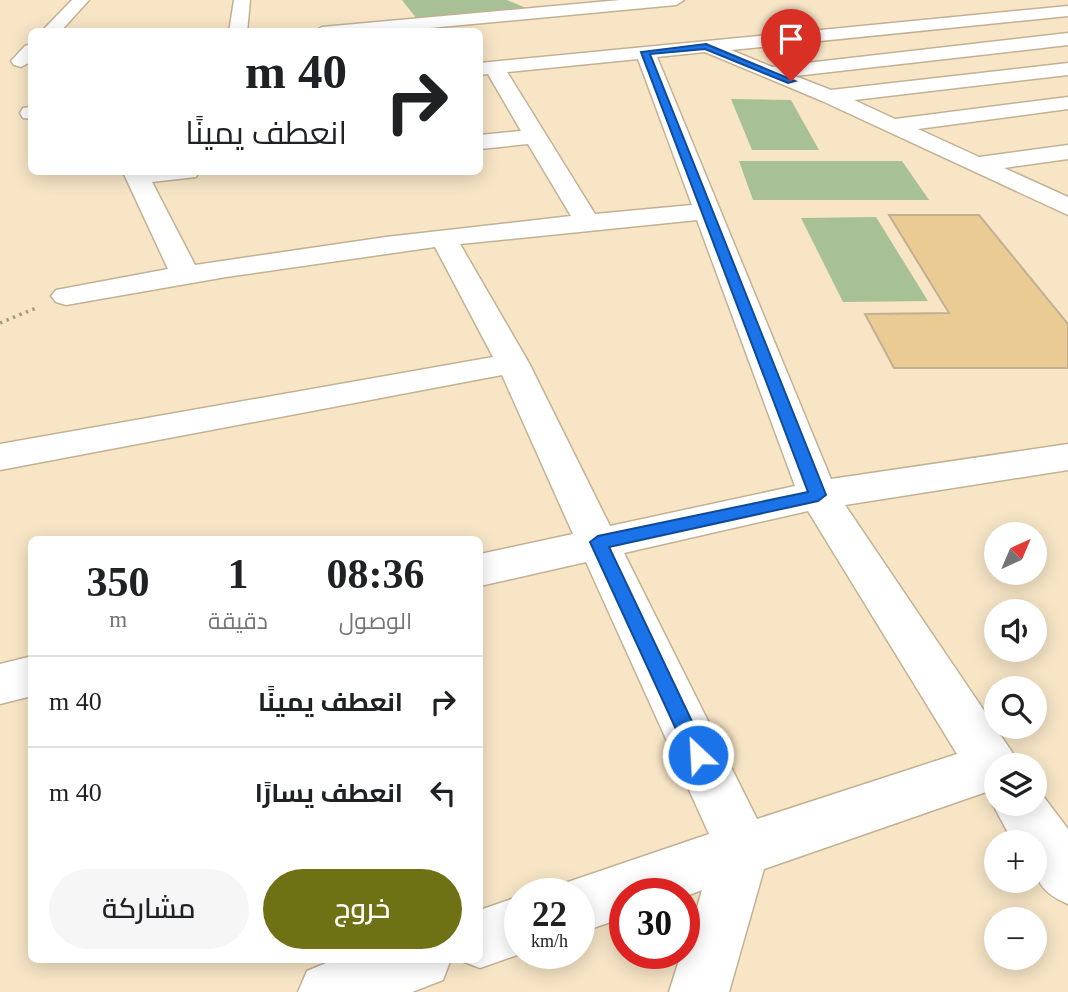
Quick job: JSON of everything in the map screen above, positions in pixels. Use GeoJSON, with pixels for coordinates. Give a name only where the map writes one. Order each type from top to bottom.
{"type":"FeatureCollection","features":[{"type":"Feature","properties":{"kind":"street"},"geometry":{"type":"LineString","coordinates":[[54,28],[81,0]]}},
{"type":"Feature","properties":{"kind":"street"},"geometry":{"type":"LineString","coordinates":[[238,28],[242,0]]}},
{"type":"Feature","properties":{"kind":"street"},"geometry":{"type":"LineString","coordinates":[[564,0],[619,23]]}},
{"type":"Feature","properties":{"kind":"street"},"geometry":{"type":"LineString","coordinates":[[362,28],[676,0]]}},
{"type":"Feature","properties":{"kind":"street"},"geometry":{"type":"LineString","coordinates":[[999,0],[1030,15]]}},
{"type":"Feature","properties":{"kind":"street"},"geometry":{"type":"LineString","coordinates":[[383,8],[392,25]]}},
{"type":"Feature","properties":{"kind":"street"},"geometry":{"type":"LineString","coordinates":[[587,221],[536,136],[487,69],[656,45],[706,46],[1068,11]]}},
{"type":"Feature","properties":{"kind":"street"},"geometry":{"type":"LineString","coordinates":[[772,73],[1068,38]]}},
{"type":"Feature","properties":{"kind":"street"},"geometry":{"type":"LineString","coordinates":[[656,45],[709,211],[818,495],[985,753]]}},
{"type":"Feature","properties":{"kind":"street"},"geometry":{"type":"LineString","coordinates":[[706,46],[829,97],[1068,207]]}},
{"type":"Feature","properties":{"kind":"street"},"geometry":{"type":"LineString","coordinates":[[829,97],[1068,69]]}},
{"type":"Feature","properties":{"kind":"street"},"geometry":{"type":"LineString","coordinates":[[892,126],[1068,103]]}},
{"type":"Feature","properties":{"kind":"street"},"geometry":{"type":"LineString","coordinates":[[483,142],[536,136]]}},
{"type":"Feature","properties":{"kind":"street"},"geometry":{"type":"LineString","coordinates":[[976,165],[1068,152]]}},
{"type":"Feature","properties":{"kind":"street"},"geometry":{"type":"LineString","coordinates":[[137,175],[185,274]]}},
{"type":"Feature","properties":{"kind":"street"},"geometry":{"type":"LineString","coordinates":[[66,296],[185,274],[443,238],[587,221],[709,211]]}},
{"type":"Feature","properties":{"kind":"street"},"geometry":{"type":"LineString","coordinates":[[443,238],[513,363],[743,849],[699,992]]}},
{"type":"Feature","properties":{"kind":"street"},"geometry":{"type":"LineString","coordinates":[[0,457],[513,363]]}},
{"type":"Feature","properties":{"kind":"street"},"geometry":{"type":"LineString","coordinates":[[483,569],[818,495],[1065,462]]}},
{"type":"Feature","properties":{"kind":"street"},"geometry":{"type":"LineString","coordinates":[[0,684],[28,677]]}},
{"type":"Feature","properties":{"kind":"street"},"geometry":{"type":"LineString","coordinates":[[595,900],[743,849],[984,785]]}},
{"type":"Feature","properties":{"kind":"street"},"geometry":{"type":"LineString","coordinates":[[1026,816],[1068,877]]}},
{"type":"Feature","properties":{"kind":"street"},"geometry":{"type":"LineString","coordinates":[[483,938],[504,931]]}},
{"type":"Feature","properties":{"kind":"street"},"geometry":{"type":"LineString","coordinates":[[328,992],[411,963]]}},
{"type":"Feature","properties":{"kind":"green space"},"geometry":{"type":"Polygon","coordinates":[[[402,0],[507,0],[526,8],[417,19],[402,0]]]}},
{"type":"Feature","properties":{"kind":"green space"},"geometry":{"type":"Polygon","coordinates":[[[731,99],[791,100],[819,150],[752,150],[731,99]]]}},
{"type":"Feature","properties":{"kind":"green space"},"geometry":{"type":"Polygon","coordinates":[[[739,161],[902,161],[929,200],[753,200],[739,161]]]}},
{"type":"Feature","properties":{"kind":"green space"},"geometry":{"type":"Polygon","coordinates":[[[876,217],[928,301],[843,302],[801,218],[876,217]]]}},
{"type":"Feature","properties":{"kind":"building"},"geometry":{"type":"Polygon","coordinates":[[[889,215],[979,215],[1068,324],[1068,368],[894,368],[865,314],[949,313],[889,215]]]}},
{"type":"Feature","properties":{"kind":"route"},"geometry":{"type":"LineString","coordinates":[[698,755],[598,542],[818,495],[645,52],[706,46],[791,81]]}}]}
